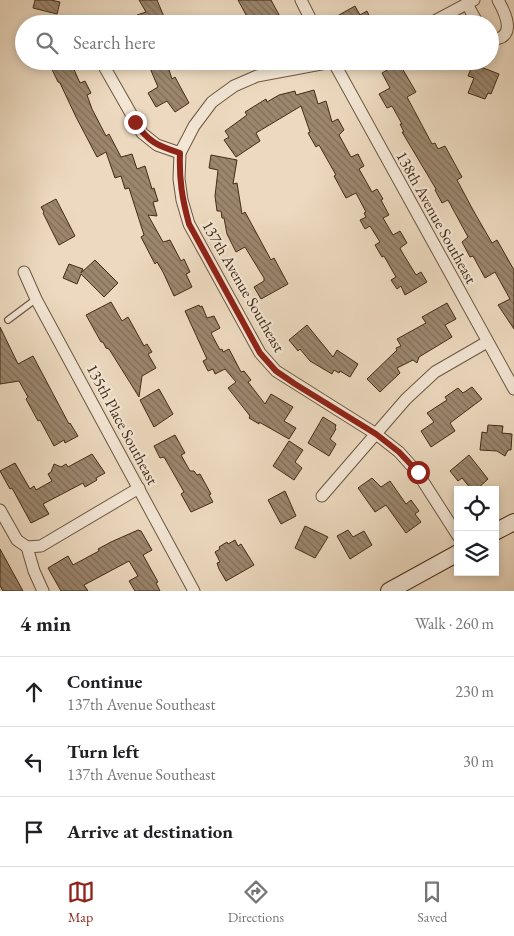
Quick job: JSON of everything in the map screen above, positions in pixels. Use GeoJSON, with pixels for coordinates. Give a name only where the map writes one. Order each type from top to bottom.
{"type":"FeatureCollection","features":[{"type":"Feature","properties":{"kind":"main road"},"geometry":{"type":"LineString","coordinates":[[497,531],[514,522]]}},
{"type":"Feature","properties":{"kind":"main road"},"geometry":{"type":"LineString","coordinates":[[389,591],[454,555]]}},
{"type":"Feature","properties":{"kind":"street"},"geometry":{"type":"LineString","coordinates":[[300,0],[308,15]]}},
{"type":"Feature","properties":{"kind":"street"},"geometry":{"type":"LineString","coordinates":[[498,0],[508,23],[507,32],[499,38]]}},
{"type":"Feature","properties":{"kind":"street"},"geometry":{"type":"LineString","coordinates":[[446,15],[470,2],[475,15]]}},
{"type":"Feature","properties":{"kind":"street"},"geometry":{"type":"LineString","coordinates":[[106,70],[142,133],[157,145],[180,153],[194,126],[212,102],[234,86],[257,76],[290,70]]}},
{"type":"Feature","properties":{"kind":"street","name":"138th Avenue Southeast"},"geometry":{"type":"LineString","coordinates":[[339,70],[514,389]]}},
{"type":"Feature","properties":{"kind":"street","name":"137th Avenue Southeast"},"geometry":{"type":"LineString","coordinates":[[180,153],[179,178],[182,200],[189,224],[260,353],[276,371],[376,434],[399,452],[418,472],[455,531]]}},
{"type":"Feature","properties":{"kind":"street","name":"135th Place Southeast"},"geometry":{"type":"LineString","coordinates":[[24,272],[36,299],[194,591]]}},
{"type":"Feature","properties":{"kind":"street"},"geometry":{"type":"LineString","coordinates":[[322,496],[406,399],[435,372],[487,342]]}},
{"type":"Feature","properties":{"kind":"street"},"geometry":{"type":"LineString","coordinates":[[27,547],[41,546],[139,488]]}},
{"type":"Feature","properties":{"kind":"street"},"geometry":{"type":"LineString","coordinates":[[0,510],[17,540],[27,547],[34,571],[43,591]]}},
{"type":"Feature","properties":{"kind":"lane"},"geometry":{"type":"LineString","coordinates":[[8,320],[36,299]]}},
{"type":"Feature","properties":{"kind":"building"},"geometry":{"type":"Polygon","coordinates":[[[35,0],[60,2],[57,14],[33,8],[35,0]]]}},
{"type":"Feature","properties":{"kind":"building"},"geometry":{"type":"Polygon","coordinates":[[[139,0],[157,0],[163,15],[137,15],[146,12],[139,0]]]}},
{"type":"Feature","properties":{"kind":"building"},"geometry":{"type":"Polygon","coordinates":[[[238,0],[271,0],[279,15],[246,15],[238,0]]]}},
{"type":"Feature","properties":{"kind":"building"},"geometry":{"type":"Polygon","coordinates":[[[355,6],[360,15],[339,15],[355,6]]]}},
{"type":"Feature","properties":{"kind":"building"},"geometry":{"type":"Polygon","coordinates":[[[367,11],[369,15],[360,15],[367,11]]]}},
{"type":"Feature","properties":{"kind":"building"},"geometry":{"type":"Polygon","coordinates":[[[52,70],[74,70],[80,83],[85,81],[91,93],[87,95],[92,109],[106,136],[109,134],[121,157],[132,154],[137,169],[145,166],[158,201],[153,202],[157,216],[148,215],[163,242],[170,240],[181,261],[184,259],[190,272],[186,274],[192,287],[174,296],[163,272],[157,262],[155,264],[141,237],[144,235],[129,188],[125,189],[121,176],[115,178],[106,152],[97,157],[52,70]]]}},
{"type":"Feature","properties":{"kind":"building"},"geometry":{"type":"Polygon","coordinates":[[[151,70],[169,70],[172,79],[175,77],[189,103],[175,112],[167,101],[156,107],[148,93],[158,87],[151,70]]]}},
{"type":"Feature","properties":{"kind":"building"},"geometry":{"type":"Polygon","coordinates":[[[387,70],[403,70],[416,92],[407,97],[432,144],[435,143],[438,149],[445,146],[462,177],[457,180],[473,210],[492,243],[497,240],[514,270],[514,329],[498,305],[510,299],[495,272],[485,278],[473,256],[470,257],[462,242],[468,237],[448,200],[442,203],[436,189],[402,132],[404,132],[400,124],[402,124],[392,106],[387,108],[379,94],[390,88],[382,73],[387,70]]]}},
{"type":"Feature","properties":{"kind":"building"},"geometry":{"type":"Polygon","coordinates":[[[470,70],[489,70],[499,74],[491,94],[488,93],[485,99],[468,93],[474,78],[468,76],[470,70]]]}},
{"type":"Feature","properties":{"kind":"building"},"geometry":{"type":"Polygon","coordinates":[[[314,90],[318,104],[326,101],[332,122],[338,119],[344,130],[339,135],[351,157],[358,154],[364,166],[359,169],[372,192],[377,189],[383,199],[381,200],[389,215],[383,218],[393,235],[400,231],[407,243],[400,248],[402,252],[416,275],[421,272],[427,282],[405,295],[401,286],[397,289],[391,280],[396,277],[375,245],[380,242],[370,226],[365,229],[360,220],[366,217],[364,213],[366,212],[356,193],[346,198],[334,176],[336,175],[319,145],[316,147],[308,133],[310,132],[301,106],[256,133],[260,141],[236,157],[224,140],[229,137],[225,131],[247,115],[245,112],[266,99],[267,102],[279,95],[295,91],[296,95],[314,90]]]}},
{"type":"Feature","properties":{"kind":"building"},"geometry":{"type":"Polygon","coordinates":[[[211,155],[237,160],[233,184],[237,183],[242,214],[245,212],[271,260],[274,258],[288,284],[261,299],[254,287],[264,281],[264,278],[245,247],[236,252],[227,234],[221,211],[217,211],[215,196],[218,170],[209,168],[211,155]]]}},
{"type":"Feature","properties":{"kind":"building"},"geometry":{"type":"Polygon","coordinates":[[[56,199],[75,236],[59,245],[41,207],[56,199]]]}},
{"type":"Feature","properties":{"kind":"building"},"geometry":{"type":"Polygon","coordinates":[[[95,260],[118,283],[104,297],[81,274],[77,284],[63,278],[69,264],[83,269],[81,273],[95,260]]]}},
{"type":"Feature","properties":{"kind":"building"},"geometry":{"type":"Polygon","coordinates":[[[111,302],[122,321],[128,317],[144,346],[147,344],[152,352],[148,354],[156,368],[142,376],[139,397],[109,349],[101,342],[86,315],[111,302]]]}},
{"type":"Feature","properties":{"kind":"building"},"geometry":{"type":"Polygon","coordinates":[[[447,303],[456,319],[445,325],[452,337],[419,357],[417,363],[413,360],[397,368],[400,373],[380,392],[367,379],[397,350],[396,348],[401,346],[397,339],[426,323],[422,317],[447,303]]]}},
{"type":"Feature","properties":{"kind":"building"},"geometry":{"type":"Polygon","coordinates":[[[199,305],[200,307],[202,306],[207,318],[214,316],[220,328],[211,333],[220,350],[222,349],[223,352],[229,349],[241,372],[244,371],[251,380],[248,382],[265,404],[271,394],[293,407],[284,421],[296,428],[289,439],[249,418],[250,416],[228,388],[236,382],[225,369],[215,374],[213,369],[208,371],[203,361],[207,359],[185,311],[199,305]]]}},
{"type":"Feature","properties":{"kind":"building"},"geometry":{"type":"Polygon","coordinates":[[[307,325],[333,357],[337,350],[358,364],[350,377],[334,370],[332,374],[310,361],[300,349],[298,351],[289,340],[307,325]]]}},
{"type":"Feature","properties":{"kind":"building"},"geometry":{"type":"Polygon","coordinates":[[[0,327],[18,364],[33,356],[69,424],[78,436],[65,443],[64,440],[54,446],[26,399],[28,397],[19,381],[0,384],[0,327]]]}},
{"type":"Feature","properties":{"kind":"building"},"geometry":{"type":"Polygon","coordinates":[[[472,387],[482,399],[450,423],[455,431],[431,447],[421,431],[434,422],[427,413],[447,400],[445,397],[458,388],[463,393],[472,387]]]}},
{"type":"Feature","properties":{"kind":"building"},"geometry":{"type":"Polygon","coordinates":[[[159,389],[173,414],[154,427],[140,400],[159,389]]]}},
{"type":"Feature","properties":{"kind":"building"},"geometry":{"type":"Polygon","coordinates":[[[323,417],[336,425],[336,429],[330,439],[336,444],[329,456],[308,443],[323,417]]]}},
{"type":"Feature","properties":{"kind":"building"},"geometry":{"type":"Polygon","coordinates":[[[488,425],[503,426],[502,433],[512,434],[511,450],[508,450],[505,456],[497,451],[480,450],[482,432],[487,433],[488,425]]]}},
{"type":"Feature","properties":{"kind":"building"},"geometry":{"type":"Polygon","coordinates":[[[175,435],[185,453],[181,455],[190,471],[194,471],[197,475],[200,474],[211,494],[209,495],[213,502],[191,512],[181,494],[184,492],[164,457],[160,458],[154,446],[175,435]]]}},
{"type":"Feature","properties":{"kind":"building"},"geometry":{"type":"Polygon","coordinates":[[[289,441],[303,450],[295,462],[302,468],[294,480],[273,466],[289,441]]]}},
{"type":"Feature","properties":{"kind":"building"},"geometry":{"type":"Polygon","coordinates":[[[92,454],[105,473],[85,487],[83,483],[43,504],[49,514],[31,523],[12,488],[10,489],[0,471],[15,463],[30,489],[34,486],[36,490],[52,481],[48,474],[51,472],[54,464],[61,467],[66,464],[68,467],[92,454]]]}},
{"type":"Feature","properties":{"kind":"building"},"geometry":{"type":"Polygon","coordinates":[[[469,455],[488,479],[480,486],[469,486],[462,478],[458,481],[450,471],[469,455]]]}},
{"type":"Feature","properties":{"kind":"building"},"geometry":{"type":"Polygon","coordinates":[[[372,478],[381,487],[390,481],[406,504],[411,500],[419,511],[415,514],[421,522],[406,533],[386,505],[375,512],[358,488],[372,478]]]}},
{"type":"Feature","properties":{"kind":"building"},"geometry":{"type":"Polygon","coordinates":[[[285,491],[296,516],[281,524],[268,500],[285,491]]]}},
{"type":"Feature","properties":{"kind":"building"},"geometry":{"type":"Polygon","coordinates":[[[305,526],[328,537],[315,558],[295,548],[305,526]]]}},
{"type":"Feature","properties":{"kind":"building"},"geometry":{"type":"Polygon","coordinates":[[[138,530],[141,531],[152,550],[143,555],[158,582],[156,583],[160,591],[135,591],[129,581],[138,576],[129,561],[84,585],[88,591],[61,591],[48,568],[68,556],[73,565],[111,542],[138,530]]]}},
{"type":"Feature","properties":{"kind":"building"},"geometry":{"type":"Polygon","coordinates":[[[348,530],[353,537],[364,531],[372,545],[350,559],[337,536],[348,530]]]}},
{"type":"Feature","properties":{"kind":"building"},"geometry":{"type":"Polygon","coordinates":[[[235,540],[238,546],[241,544],[254,565],[226,581],[219,569],[217,563],[220,562],[215,552],[227,542],[228,544],[235,540]]]}},
{"type":"Feature","properties":{"kind":"building"},"geometry":{"type":"Polygon","coordinates":[[[0,549],[23,591],[3,591],[0,586],[0,549]]]}},
{"type":"Feature","properties":{"kind":"route"},"geometry":{"type":"LineString","coordinates":[[135,122],[142,133],[157,145],[180,153],[179,178],[182,200],[189,224],[260,353],[276,371],[376,434],[399,452],[418,472]]}}]}
